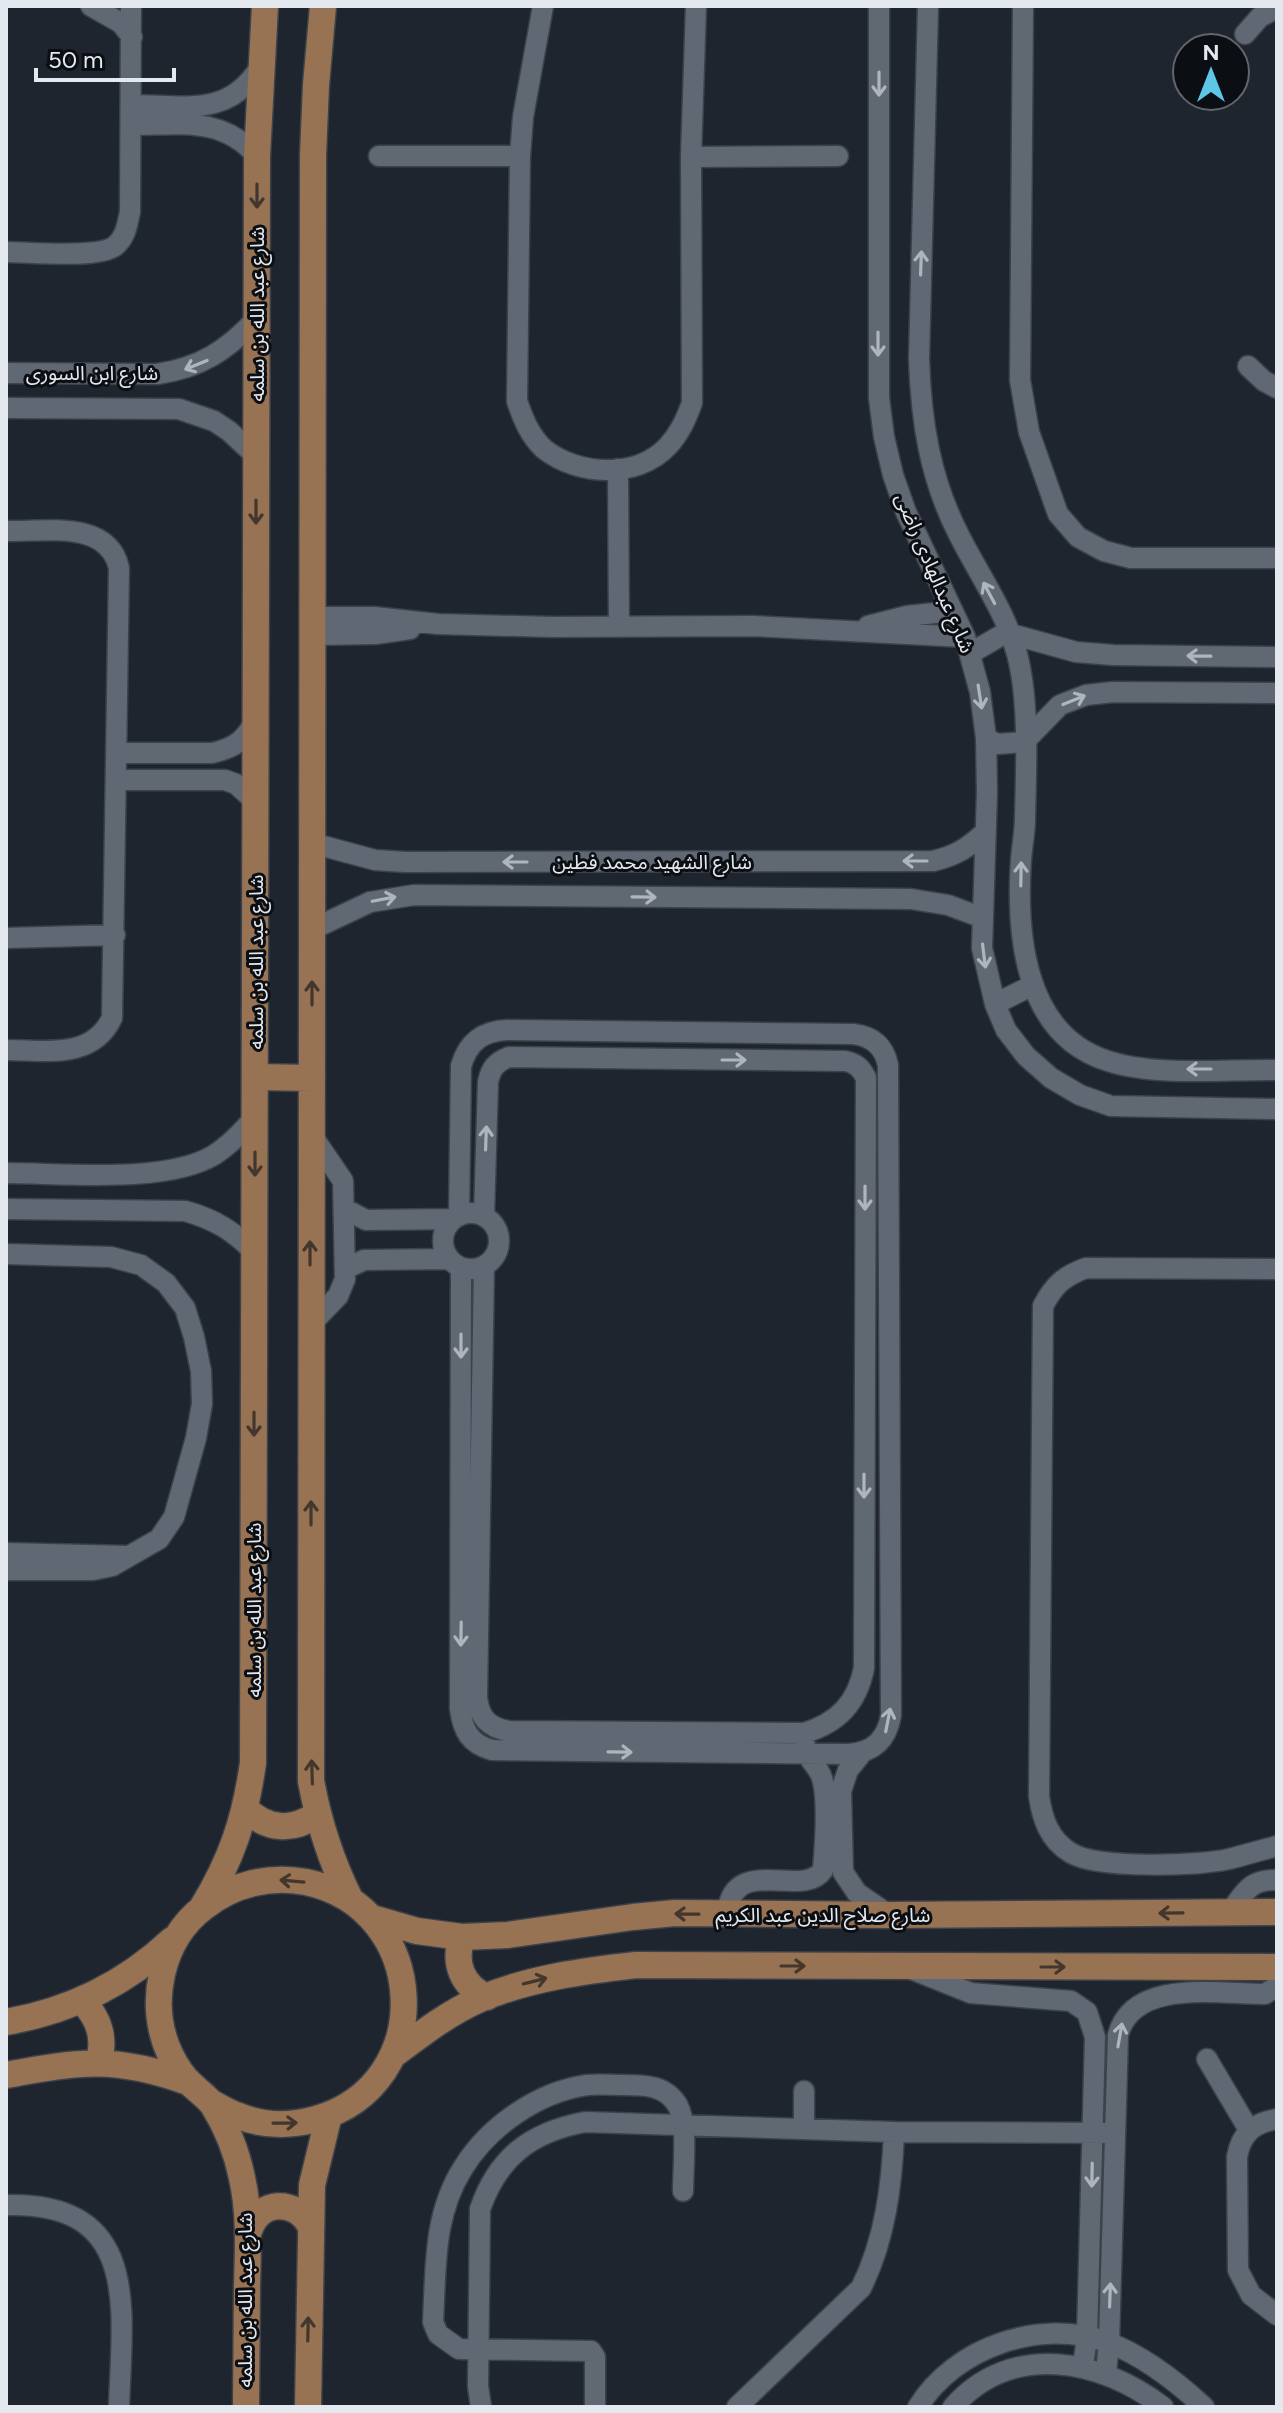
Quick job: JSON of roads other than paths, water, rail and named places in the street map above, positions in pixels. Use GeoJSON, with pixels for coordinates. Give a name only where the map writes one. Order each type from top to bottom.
{"type":"FeatureCollection","features":[{"type":"Feature","properties":{"kind":"main road","name":"شارع عبد الله بن سلمه"},"geometry":{"type":"LineString","coordinates":[[202,1908],[224,1872],[240,1833],[253,1763],[257,156],[265,6]]}},
{"type":"Feature","properties":{"kind":"main road"},"geometry":{"type":"LineString","coordinates":[[323,6],[313,155],[311,1781],[317,1814],[332,1862],[350,1899]]}},
{"type":"Feature","properties":{"kind":"main road"},"geometry":{"type":"LineString","coordinates":[[256,1077],[312,1078]]}},
{"type":"Feature","properties":{"kind":"main road"},"geometry":{"type":"LineString","coordinates":[[245,1808],[260,1820],[277,1826],[299,1825],[317,1814]]}},
{"type":"Feature","properties":{"kind":"main road"},"geometry":{"type":"LineString","coordinates":[[6,2022],[30,2018],[82,2001],[112,1987],[148,1962],[202,1908],[228,1891],[259,1881],[291,1879],[322,1885],[350,1899],[372,1918],[390,1942],[401,1969],[404,2013],[392,2056],[377,2080],[355,2100],[329,2115],[300,2123],[269,2124],[239,2117],[212,2103],[188,2082],[170,2055],[160,2024],[159,1992],[165,1961],[180,1932]]}},
{"type":"Feature","properties":{"kind":"main road","name":"شارع صلاح الدين عبد الكريم"},"geometry":{"type":"LineString","coordinates":[[372,1918],[417,1931],[462,1937],[508,1935],[675,1913],[1277,1912]]}},
{"type":"Feature","properties":{"kind":"main road"},"geometry":{"type":"LineString","coordinates":[[462,1937],[457,1958],[463,1978],[478,1993],[487,1997]]}},
{"type":"Feature","properties":{"kind":"main road"},"geometry":{"type":"LineString","coordinates":[[392,2056],[434,2025],[487,1997],[541,1979],[636,1965],[1277,1967]]}},
{"type":"Feature","properties":{"kind":"main road"},"geometry":{"type":"LineString","coordinates":[[82,2001],[94,2016],[101,2034],[99,2063]]}},
{"type":"Feature","properties":{"kind":"main road"},"geometry":{"type":"LineString","coordinates":[[6,2075],[75,2063],[99,2063],[152,2069],[188,2082]]}},
{"type":"Feature","properties":{"kind":"main road","name":"شارع عبد الله بن سلمه"},"geometry":{"type":"LineString","coordinates":[[212,2103],[230,2139],[242,2177],[249,2231],[246,2407]]}},
{"type":"Feature","properties":{"kind":"main road"},"geometry":{"type":"LineString","coordinates":[[308,2407],[312,2185],[329,2115]]}},
{"type":"Feature","properties":{"kind":"main road"},"geometry":{"type":"LineString","coordinates":[[249,2231],[251,2223],[262,2211],[277,2205],[300,2212],[310,2225]]}},
{"type":"Feature","properties":{"kind":"street"},"geometry":{"type":"LineString","coordinates":[[91,6],[121,23],[132,37]]}},
{"type":"Feature","properties":{"kind":"street"},"geometry":{"type":"LineString","coordinates":[[6,252],[95,252],[113,248],[126,232],[130,212],[131,6]]}},
{"type":"Feature","properties":{"kind":"street"},"geometry":{"type":"LineString","coordinates":[[543,6],[523,117],[520,156],[517,401],[526,426],[543,447],[565,462],[591,470],[618,469],[643,463],[666,448],[683,428],[692,403],[691,157],[696,6]]}},
{"type":"Feature","properties":{"kind":"street","name":"شارع عبدالهادى راضى"},"geometry":{"type":"LineString","coordinates":[[879,6],[879,398],[893,475],[906,512],[968,645],[980,692],[986,738],[987,792],[982,948],[995,1004],[1006,1030],[1026,1056],[1051,1078],[1080,1095],[1111,1106],[1277,1109]]}},
{"type":"Feature","properties":{"kind":"street","name":"شارع عبدالهادى راضى"},"geometry":{"type":"LineString","coordinates":[[928,6],[920,403],[927,448],[940,491],[957,532],[1011,634],[1020,665],[1025,705],[1021,906],[1031,986],[1047,1017],[1073,1043],[1105,1061],[1141,1069],[1277,1070]]}},
{"type":"Feature","properties":{"kind":"street"},"geometry":{"type":"LineString","coordinates":[[1023,6],[1020,380],[1029,432],[1058,514],[1078,537],[1104,551],[1131,558],[1277,558]]}},
{"type":"Feature","properties":{"kind":"street"},"geometry":{"type":"LineString","coordinates":[[1247,32],[1260,17],[1277,8]]}},
{"type":"Feature","properties":{"kind":"street"},"geometry":{"type":"LineString","coordinates":[[132,115],[224,102],[239,94],[260,67]]}},
{"type":"Feature","properties":{"kind":"street"},"geometry":{"type":"LineString","coordinates":[[132,115],[208,125],[236,135],[257,156]]}},
{"type":"Feature","properties":{"kind":"street"},"geometry":{"type":"LineString","coordinates":[[379,156],[520,156]]}},
{"type":"Feature","properties":{"kind":"street"},"geometry":{"type":"LineString","coordinates":[[691,157],[838,156]]}},
{"type":"Feature","properties":{"kind":"street","name":"شارع ابن السورى"},"geometry":{"type":"LineString","coordinates":[[6,373],[157,374],[179,371],[222,352],[257,318]]}},
{"type":"Feature","properties":{"kind":"street"},"geometry":{"type":"LineString","coordinates":[[1248,366],[1277,388]]}},
{"type":"Feature","properties":{"kind":"street","name":"شارع ابن السورى"},"geometry":{"type":"LineString","coordinates":[[6,408],[179,409],[222,426],[244,442],[256,456]]}},
{"type":"Feature","properties":{"kind":"street"},"geometry":{"type":"LineString","coordinates":[[618,469],[619,627]]}},
{"type":"Feature","properties":{"kind":"street"},"geometry":{"type":"LineString","coordinates":[[6,531],[87,533],[105,542],[117,558],[119,568],[112,1018],[100,1037],[80,1048],[6,1050]]}},
{"type":"Feature","properties":{"kind":"street"},"geometry":{"type":"LineString","coordinates":[[852,630],[907,616],[953,611]]}},
{"type":"Feature","properties":{"kind":"street"},"geometry":{"type":"LineString","coordinates":[[313,626],[375,634],[438,624],[753,626],[852,630],[968,645],[1011,634],[1076,652],[1277,657]]}},
{"type":"Feature","properties":{"kind":"street"},"geometry":{"type":"LineString","coordinates":[[986,738],[997,744],[1024,742],[1060,705],[1086,695],[1113,692],[1277,693]]}},
{"type":"Feature","properties":{"kind":"street"},"geometry":{"type":"LineString","coordinates":[[117,753],[212,753],[227,750],[240,743],[250,732],[256,718]]}},
{"type":"Feature","properties":{"kind":"street"},"geometry":{"type":"LineString","coordinates":[[117,780],[225,780],[236,784],[256,802]]}},
{"type":"Feature","properties":{"kind":"street","name":"شارع الشهيد محمد فطين"},"geometry":{"type":"LineString","coordinates":[[312,843],[375,860],[405,862],[933,861],[952,857],[970,847],[984,833]]}},
{"type":"Feature","properties":{"kind":"street","name":"شارع الشهيد محمد فطين"},"geometry":{"type":"LineString","coordinates":[[313,929],[370,902],[414,895],[911,899],[948,905],[983,918]]}},
{"type":"Feature","properties":{"kind":"street"},"geometry":{"type":"LineString","coordinates":[[6,938],[115,935]]}},
{"type":"Feature","properties":{"kind":"street"},"geometry":{"type":"LineString","coordinates":[[995,1004],[1031,986]]}},
{"type":"Feature","properties":{"kind":"street"},"geometry":{"type":"LineString","coordinates":[[484,1216],[488,1082],[494,1066],[509,1057],[845,1061],[852,1062],[863,1071],[866,1078],[864,1668],[861,1683],[845,1711],[819,1728],[804,1733],[498,1730],[482,1717],[478,1708],[470,1588],[455,1263],[444,1251],[443,1233],[456,1217],[461,1066],[464,1054],[472,1043],[494,1030],[853,1034],[873,1040],[886,1055],[889,1081],[891,1715],[883,1739],[862,1753],[848,1770],[841,1791],[841,1860],[845,1874],[866,1902],[889,1915]]}},
{"type":"Feature","properties":{"kind":"street"},"geometry":{"type":"LineString","coordinates":[[651,1031],[652,1059]]}},
{"type":"Feature","properties":{"kind":"street"},"geometry":{"type":"LineString","coordinates":[[701,1031],[701,1059]]}},
{"type":"Feature","properties":{"kind":"street"},"geometry":{"type":"LineString","coordinates":[[6,1173],[160,1173],[188,1167],[214,1155],[236,1138],[255,1117]]}},
{"type":"Feature","properties":{"kind":"street"},"geometry":{"type":"LineString","coordinates":[[310,1325],[338,1296],[345,1279],[343,1181],[311,1134]]}},
{"type":"Feature","properties":{"kind":"street"},"geometry":{"type":"LineString","coordinates":[[6,1209],[185,1211],[224,1226],[255,1253]]}},
{"type":"Feature","properties":{"kind":"street"},"geometry":{"type":"LineString","coordinates":[[345,1209],[366,1220],[456,1217],[467,1213],[484,1216],[496,1228],[499,1246],[484,1267],[473,1270],[455,1263],[364,1260],[345,1269]]}},
{"type":"Feature","properties":{"kind":"street"},"geometry":{"type":"LineString","coordinates":[[6,1254],[111,1257],[141,1265],[166,1283],[185,1308],[201,1371],[202,1404],[174,1517],[159,1539],[112,1566],[93,1570],[6,1570]]}},
{"type":"Feature","properties":{"kind":"street"},"geometry":{"type":"LineString","coordinates":[[484,1267],[470,1588],[460,1709],[466,1733],[472,1741],[492,1750],[862,1753]]}},
{"type":"Feature","properties":{"kind":"street"},"geometry":{"type":"LineString","coordinates":[[1277,1269],[1086,1268],[1067,1275],[1052,1288],[1043,1306],[1039,1796],[1042,1818],[1053,1837],[1070,1852],[1091,1861],[1189,1864],[1227,1859],[1277,1846]]}},
{"type":"Feature","properties":{"kind":"street"},"geometry":{"type":"LineString","coordinates":[[865,1439],[889,1439]]}},
{"type":"Feature","properties":{"kind":"street"},"geometry":{"type":"LineString","coordinates":[[6,1553],[127,1556]]}},
{"type":"Feature","properties":{"kind":"street"},"geometry":{"type":"LineString","coordinates":[[727,1915],[735,1892],[747,1883],[759,1880],[811,1880],[820,1875],[824,1859],[824,1789],[818,1770],[805,1754],[804,1733]]}},
{"type":"Feature","properties":{"kind":"street"},"geometry":{"type":"LineString","coordinates":[[820,1875],[834,1883],[845,1874]]}},
{"type":"Feature","properties":{"kind":"street"},"geometry":{"type":"LineString","coordinates":[[1230,1912],[1257,1881],[1277,1880]]}},
{"type":"Feature","properties":{"kind":"street"},"geometry":{"type":"LineString","coordinates":[[906,1967],[971,1993],[1071,2001],[1087,2012],[1095,2037],[1087,2337],[1083,2366]]}},
{"type":"Feature","properties":{"kind":"street"},"geometry":{"type":"LineString","coordinates":[[1106,2373],[1118,2035],[1121,2024],[1128,2013],[1155,1996],[1265,1994],[1277,1986]]}},
{"type":"Feature","properties":{"kind":"street"},"geometry":{"type":"LineString","coordinates":[[1207,2059],[1249,2130]]}},
{"type":"Feature","properties":{"kind":"street"},"geometry":{"type":"LineString","coordinates":[[595,2407],[595,2357],[591,2351],[459,2349],[438,2334],[433,2322],[436,2252],[446,2201],[463,2167],[487,2137],[517,2113],[550,2096],[587,2085],[649,2085],[667,2092],[678,2107],[682,2125],[683,2191]]}},
{"type":"Feature","properties":{"kind":"street"},"geometry":{"type":"LineString","coordinates":[[804,2091],[804,2129]]}},
{"type":"Feature","properties":{"kind":"street"},"geometry":{"type":"LineString","coordinates":[[1277,2119],[1257,2124],[1249,2130],[1237,2157],[1238,2270],[1251,2295],[1277,2315]]}},
{"type":"Feature","properties":{"kind":"street"},"geometry":{"type":"LineString","coordinates":[[481,2407],[478,2350],[480,2209],[488,2185],[503,2164],[541,2135],[562,2126],[585,2122],[894,2132],[1115,2133]]}},
{"type":"Feature","properties":{"kind":"street"},"geometry":{"type":"LineString","coordinates":[[737,2407],[861,2288],[868,2274],[888,2201],[894,2132]]}},
{"type":"Feature","properties":{"kind":"street"},"geometry":{"type":"LineString","coordinates":[[6,2205],[50,2207],[72,2215],[92,2230],[107,2248],[122,2296],[119,2407]]}},
{"type":"Feature","properties":{"kind":"street"},"geometry":{"type":"LineString","coordinates":[[918,2407],[925,2395],[951,2370],[981,2351],[1015,2339],[1039,2335],[1087,2337],[1109,2342],[1153,2367],[1204,2407]]}},
{"type":"Feature","properties":{"kind":"street"},"geometry":{"type":"LineString","coordinates":[[953,2407],[986,2381],[1017,2368],[1049,2363],[1083,2366],[1106,2373],[1151,2397],[1163,2407]]}}]}
